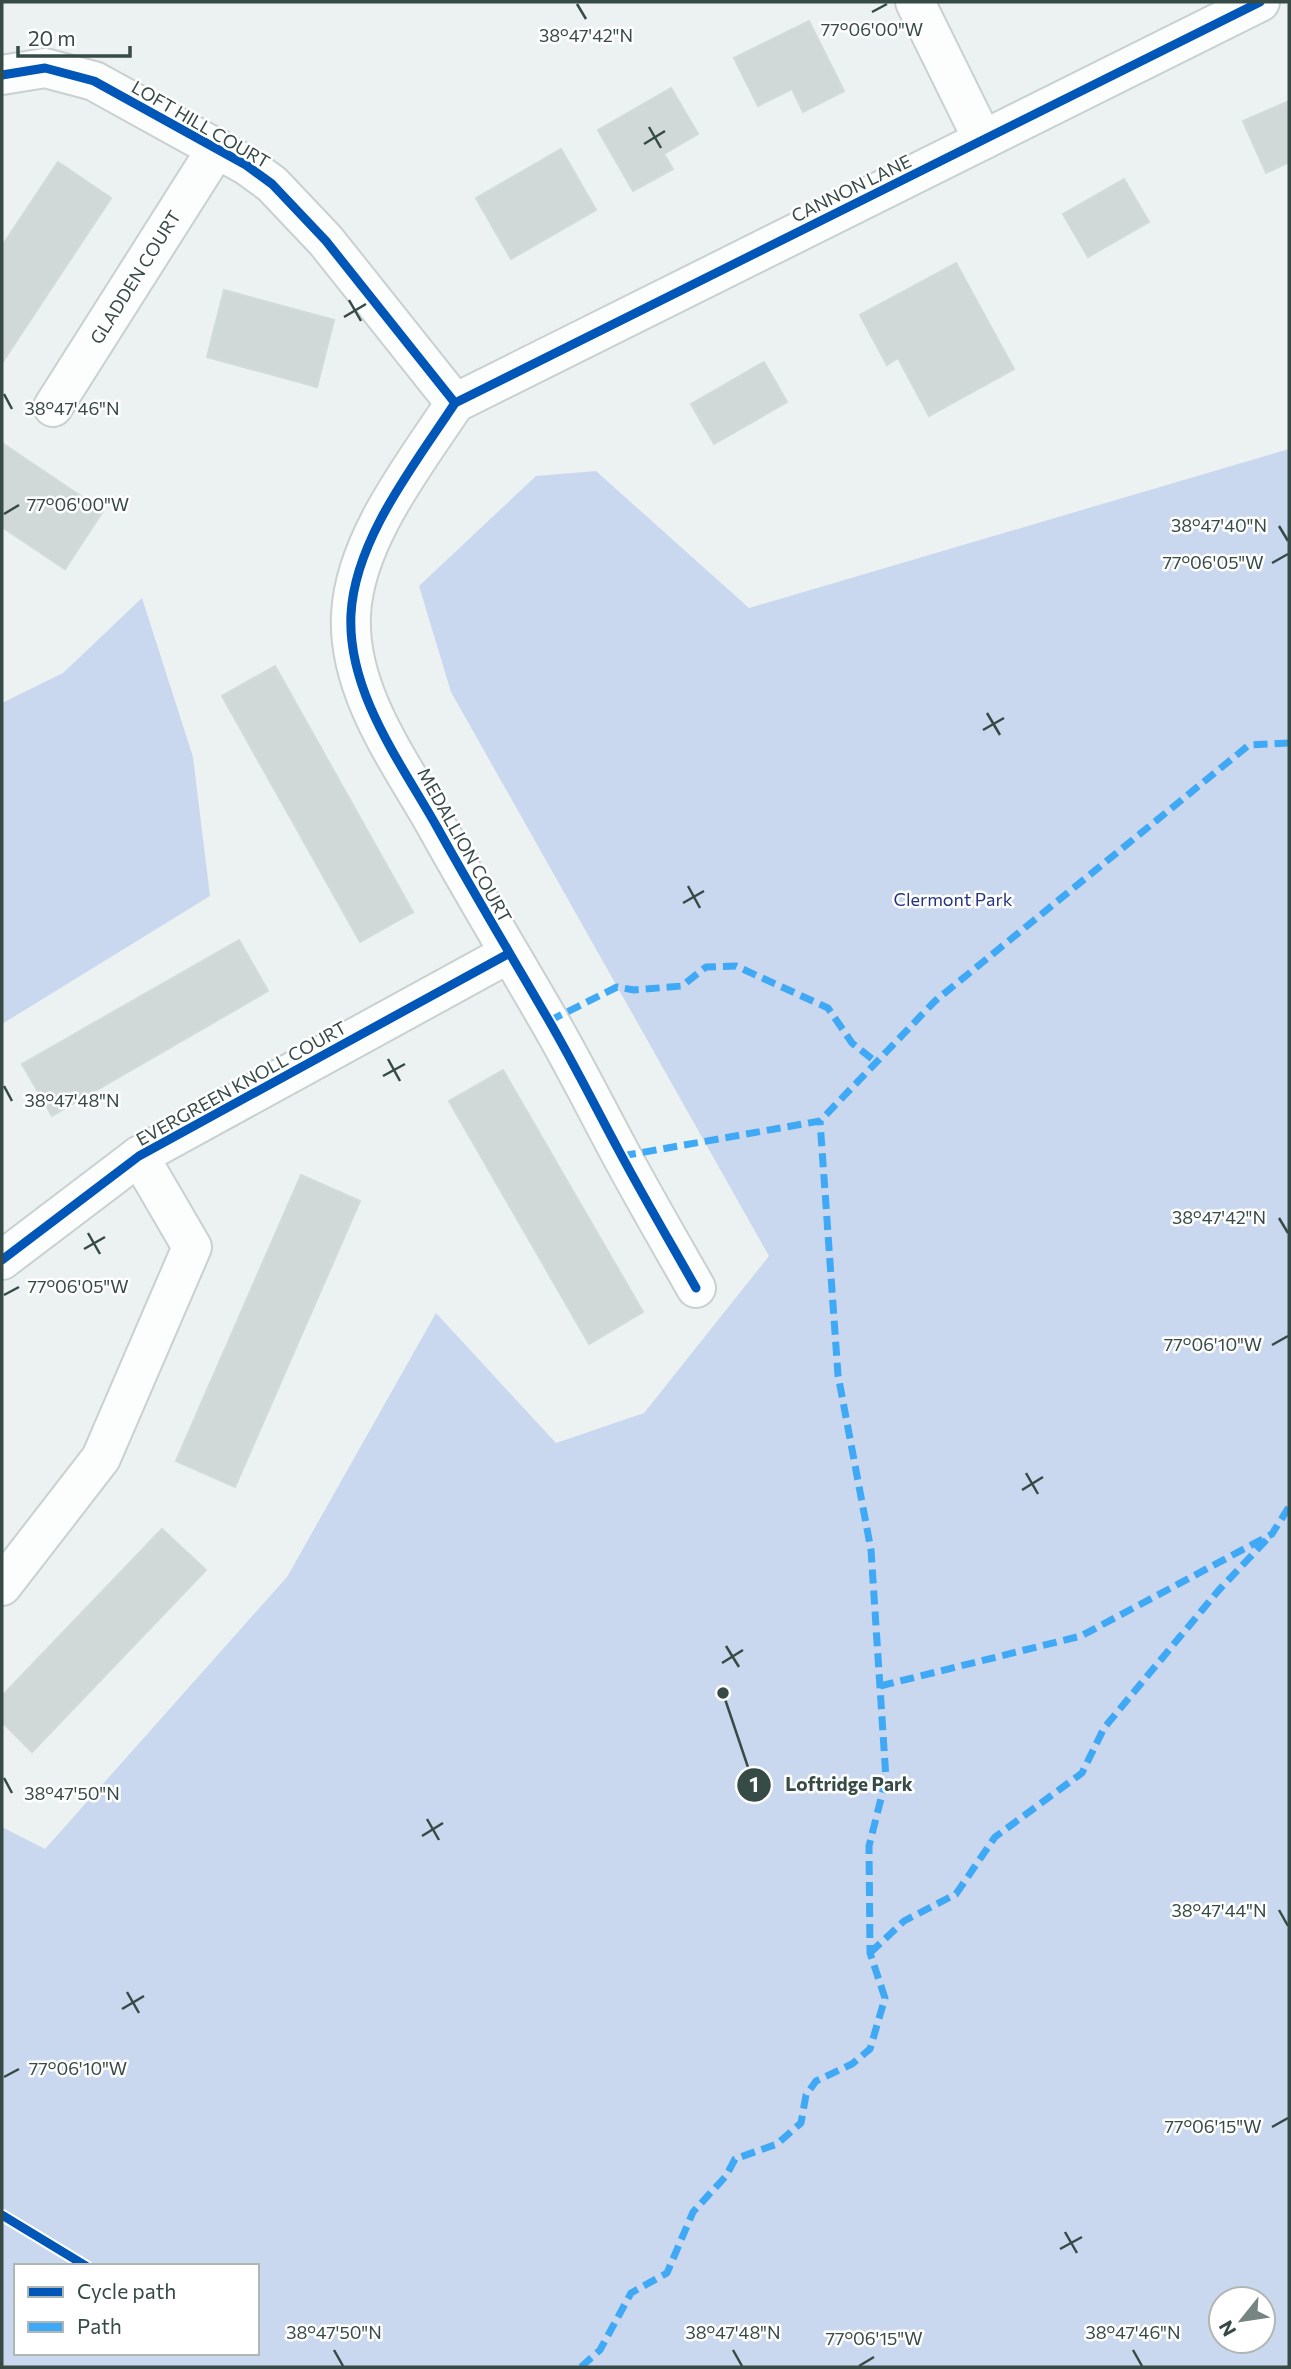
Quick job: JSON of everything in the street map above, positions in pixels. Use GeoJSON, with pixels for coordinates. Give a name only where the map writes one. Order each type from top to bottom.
{"type":"FeatureCollection","features":[{"type":"Feature","properties":{"kind":"street"},"geometry":{"type":"LineString","coordinates":[[915,2],[984,140]]}},
{"type":"Feature","properties":{"kind":"street","name":"CANNON LANE"},"geometry":{"type":"LineString","coordinates":[[455,403],[1260,2]]}},
{"type":"Feature","properties":{"kind":"street","name":"LOFT HILL COURT"},"geometry":{"type":"LineString","coordinates":[[2,75],[45,68],[94,81],[246,165],[272,184],[326,241],[455,403]]}},
{"type":"Feature","properties":{"kind":"street","name":"GLADDEN COURT"},"geometry":{"type":"LineString","coordinates":[[53,407],[217,148]]}},
{"type":"Feature","properties":{"kind":"street","name":"MEDALLION COURT"},"geometry":{"type":"LineString","coordinates":[[455,403],[379,523],[358,578],[351,612],[355,662],[370,706],[508,954],[549,1021],[696,1288]]}},
{"type":"Feature","properties":{"kind":"street","name":"EVERGREEN KNOLL COURT"},"geometry":{"type":"LineString","coordinates":[[2,1261],[139,1156],[508,954]]}},
{"type":"Feature","properties":{"kind":"street","name":"EVERGREEN KNOLL COURT"},"geometry":{"type":"LineString","coordinates":[[2,1586],[101,1458],[192,1247],[139,1156]]}},
{"type":"Feature","properties":{"kind":"green space","name":"Clermont Park"},"geometry":{"type":"Polygon","coordinates":[[[1289,449],[1289,2367],[2,2367],[2,1827],[45,1849],[287,1577],[436,1313],[556,1443],[644,1413],[769,1256],[451,692],[419,586],[536,476],[596,471],[749,608],[1289,449]]]}},
{"type":"Feature","properties":{"kind":"green space"},"geometry":{"type":"Polygon","coordinates":[[[142,598],[193,757],[210,896],[2,1024],[2,703],[63,673],[142,598]]]}},
{"type":"Feature","properties":{"kind":"building"},"geometry":{"type":"Polygon","coordinates":[[[809,21],[844,91],[803,112],[792,89],[758,106],[734,58],[809,21]]]}},
{"type":"Feature","properties":{"kind":"building"},"geometry":{"type":"Polygon","coordinates":[[[671,88],[698,134],[664,154],[673,169],[633,191],[598,130],[671,88]]]}},
{"type":"Feature","properties":{"kind":"building"},"geometry":{"type":"Polygon","coordinates":[[[1289,101],[1289,162],[1266,173],[1243,121],[1289,101]]]}},
{"type":"Feature","properties":{"kind":"building"},"geometry":{"type":"Polygon","coordinates":[[[561,149],[596,210],[511,259],[476,198],[561,149]]]}},
{"type":"Feature","properties":{"kind":"building"},"geometry":{"type":"Polygon","coordinates":[[[58,162],[111,198],[2,363],[2,246],[58,162]]]}},
{"type":"Feature","properties":{"kind":"building"},"geometry":{"type":"Polygon","coordinates":[[[1124,179],[1149,222],[1088,257],[1063,214],[1124,179]]]}},
{"type":"Feature","properties":{"kind":"building"},"geometry":{"type":"Polygon","coordinates":[[[956,263],[1014,369],[929,416],[898,358],[887,365],[860,315],[956,263]]]}},
{"type":"Feature","properties":{"kind":"building"},"geometry":{"type":"Polygon","coordinates":[[[224,290],[334,320],[317,387],[207,357],[224,290]]]}},
{"type":"Feature","properties":{"kind":"building"},"geometry":{"type":"Polygon","coordinates":[[[764,362],[787,402],[714,444],[691,404],[764,362]]]}},
{"type":"Feature","properties":{"kind":"building"},"geometry":{"type":"Polygon","coordinates":[[[2,443],[103,511],[65,569],[2,527],[2,443]]]}},
{"type":"Feature","properties":{"kind":"building"},"geometry":{"type":"Polygon","coordinates":[[[275,666],[413,912],[360,942],[222,696],[275,666]]]}},
{"type":"Feature","properties":{"kind":"building"},"geometry":{"type":"Polygon","coordinates":[[[239,940],[268,991],[52,1116],[22,1064],[239,940]]]}},
{"type":"Feature","properties":{"kind":"building"},"geometry":{"type":"Polygon","coordinates":[[[503,1070],[643,1312],[589,1344],[449,1101],[503,1070]]]}},
{"type":"Feature","properties":{"kind":"building"},"geometry":{"type":"Polygon","coordinates":[[[301,1175],[360,1201],[235,1487],[176,1461],[301,1175]]]}},
{"type":"Feature","properties":{"kind":"building"},"geometry":{"type":"Polygon","coordinates":[[[162,1529],[206,1570],[32,1752],[2,1722],[2,1696],[162,1529]]]}},
{"type":"Feature","properties":{"kind":"marked path"},"geometry":{"type":"LineString","coordinates":[[622,1156],[820,1121],[935,1001],[1249,745],[1289,743]]}},
{"type":"Feature","properties":{"kind":"marked path"},"geometry":{"type":"LineString","coordinates":[[549,1021],[617,987],[634,990],[682,986],[706,967],[736,966],[828,1008],[852,1043],[876,1062]]}},
{"type":"Feature","properties":{"kind":"marked path"},"geometry":{"type":"LineString","coordinates":[[581,2367],[600,2350],[631,2293],[667,2273],[693,2212],[726,2176],[735,2159],[777,2144],[801,2123],[806,2095],[816,2081],[852,2064],[870,2049],[885,1998],[870,1953],[869,1846],[886,1779],[871,1550],[838,1375],[820,1121]]}},
{"type":"Feature","properties":{"kind":"marked path"},"geometry":{"type":"LineString","coordinates":[[880,1686],[1081,1636],[1272,1534],[1289,1507]]}},
{"type":"Feature","properties":{"kind":"marked path"},"geometry":{"type":"LineString","coordinates":[[870,1953],[904,1921],[956,1894],[995,1837],[1082,1773],[1104,1728],[1218,1591],[1272,1534]]}},
{"type":"Feature","properties":{"kind":"cycle path"},"geometry":{"type":"LineString","coordinates":[[696,1288],[627,1167],[557,1035],[393,752],[367,699],[352,643],[351,614],[355,586],[375,530],[455,403],[1260,2]]}},
{"type":"Feature","properties":{"kind":"cycle path"},"geometry":{"type":"LineString","coordinates":[[2,75],[45,68],[94,81],[246,165],[272,184],[326,241],[455,403]]}},
{"type":"Feature","properties":{"kind":"cycle path"},"geometry":{"type":"LineString","coordinates":[[2,1260],[139,1156],[508,954]]}},
{"type":"Feature","properties":{"kind":"cycle path"},"geometry":{"type":"LineString","coordinates":[[2,2215],[83,2264]]}},
{"type":"Feature","properties":{"kind":"place","name":"Loftridge Park"},"geometry":{"type":"Point","coordinates":[723,1693]}}]}
